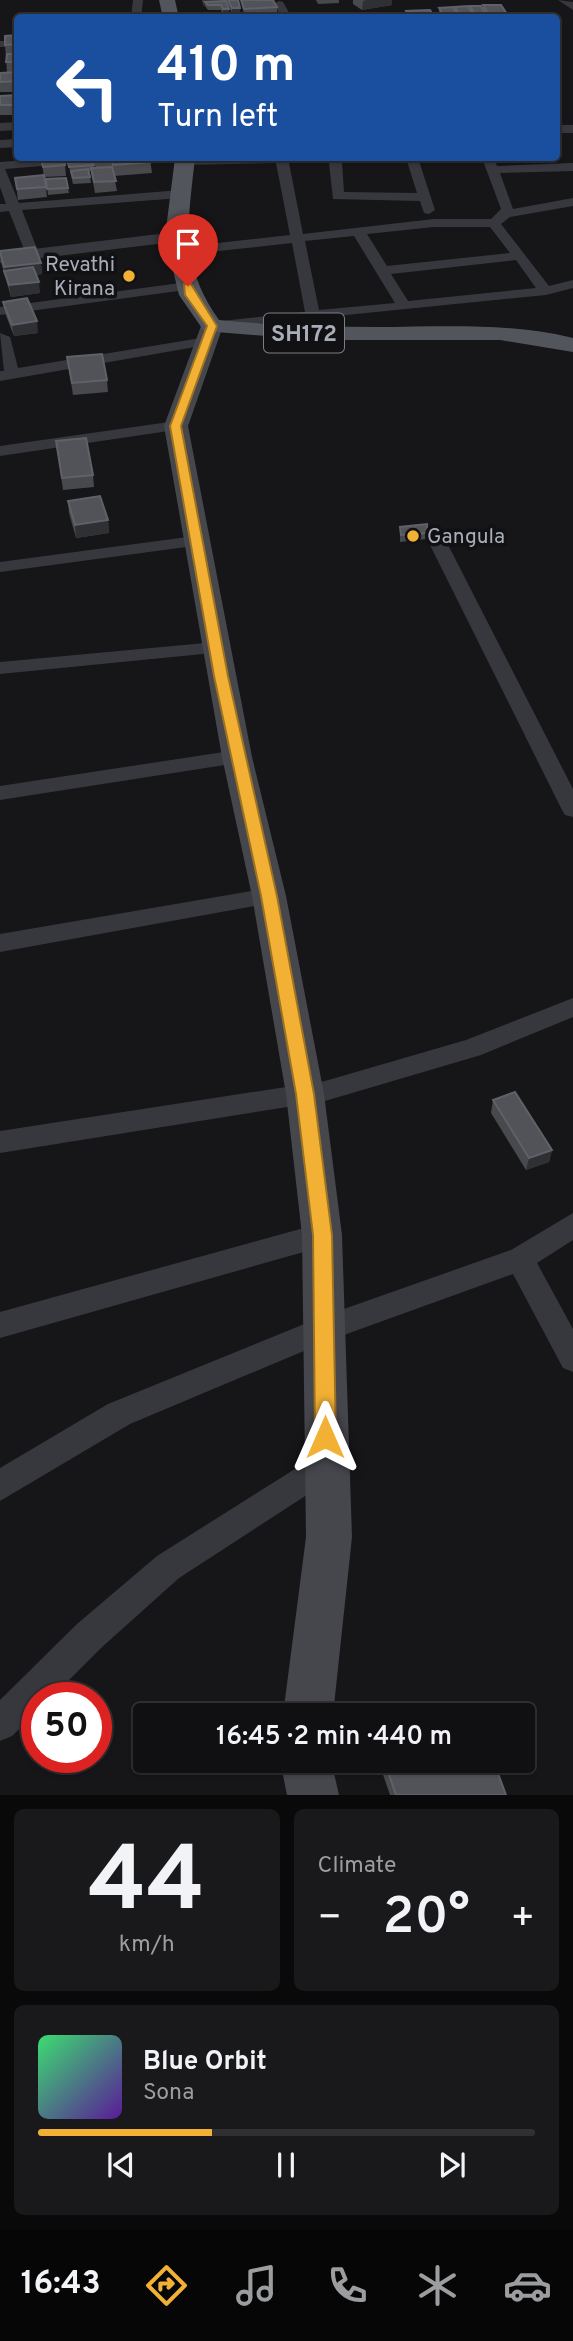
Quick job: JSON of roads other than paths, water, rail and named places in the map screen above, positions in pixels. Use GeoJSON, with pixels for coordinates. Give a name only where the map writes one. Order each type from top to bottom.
{"type":"FeatureCollection","features":[{"type":"Feature","properties":{"kind":"main road"},"geometry":{"type":"LineString","coordinates":[[185,161],[179,244],[190,295],[209,334],[176,426],[195,541],[237,757],[269,896],[305,1094],[322,1235],[325,1465],[329,1537],[309,1703]]}},
{"type":"Feature","properties":{"kind":"main road","name":"SH172"},"geometry":{"type":"LineString","coordinates":[[209,334],[492,331],[540,335],[573,345]]}},
{"type":"Feature","properties":{"kind":"main road"},"geometry":{"type":"LineString","coordinates":[[308,1773],[313,1795]]}},
{"type":"Feature","properties":{"kind":"street"},"geometry":{"type":"LineString","coordinates":[[563,0],[573,7]]}},
{"type":"Feature","properties":{"kind":"street"},"geometry":{"type":"LineString","coordinates":[[279,4],[284,14]]}},
{"type":"Feature","properties":{"kind":"street"},"geometry":{"type":"LineString","coordinates":[[32,254],[7,208],[0,169],[65,161]]}},
{"type":"Feature","properties":{"kind":"street"},"geometry":{"type":"LineString","coordinates":[[282,161],[313,314]]}},
{"type":"Feature","properties":{"kind":"street"},"geometry":{"type":"LineString","coordinates":[[335,161],[338,196],[425,197]]}},
{"type":"Feature","properties":{"kind":"street"},"geometry":{"type":"LineString","coordinates":[[413,161],[434,223]]}},
{"type":"Feature","properties":{"kind":"street"},"geometry":{"type":"LineString","coordinates":[[546,291],[519,256],[500,219],[490,164],[569,167]]}},
{"type":"Feature","properties":{"kind":"street"},"geometry":{"type":"LineString","coordinates":[[7,208],[181,194]]}},
{"type":"Feature","properties":{"kind":"street"},"geometry":{"type":"LineString","coordinates":[[0,258],[179,244],[300,240],[434,223],[500,219],[573,202]]}},
{"type":"Feature","properties":{"kind":"street"},"geometry":{"type":"LineString","coordinates":[[359,233],[403,304]]}},
{"type":"Feature","properties":{"kind":"street"},"geometry":{"type":"LineString","coordinates":[[382,271],[519,256]]}},
{"type":"Feature","properties":{"kind":"street"},"geometry":{"type":"LineString","coordinates":[[1,335],[6,375],[313,314],[546,291],[573,284]]}},
{"type":"Feature","properties":{"kind":"street"},"geometry":{"type":"LineString","coordinates":[[0,311],[188,286]]}},
{"type":"Feature","properties":{"kind":"street"},"geometry":{"type":"LineString","coordinates":[[0,451],[176,426]]}},
{"type":"Feature","properties":{"kind":"street"},"geometry":{"type":"LineString","coordinates":[[433,533],[573,810]]}},
{"type":"Feature","properties":{"kind":"street"},"geometry":{"type":"LineString","coordinates":[[0,567],[195,541]]}},
{"type":"Feature","properties":{"kind":"street"},"geometry":{"type":"LineString","coordinates":[[0,668],[216,648]]}},
{"type":"Feature","properties":{"kind":"street"},"geometry":{"type":"LineString","coordinates":[[0,793],[237,757]]}},
{"type":"Feature","properties":{"kind":"street"},"geometry":{"type":"LineString","coordinates":[[0,943],[269,896]]}},
{"type":"Feature","properties":{"kind":"street"},"geometry":{"type":"LineString","coordinates":[[0,1142],[305,1094],[472,1048],[573,1007]]}},
{"type":"Feature","properties":{"kind":"street"},"geometry":{"type":"LineString","coordinates":[[0,1485],[119,1413],[324,1329],[520,1259],[573,1225]]}},
{"type":"Feature","properties":{"kind":"street"},"geometry":{"type":"LineString","coordinates":[[0,1325],[322,1235]]}},
{"type":"Feature","properties":{"kind":"street"},"geometry":{"type":"LineString","coordinates":[[520,1259],[573,1358]]}},
{"type":"Feature","properties":{"kind":"street"},"geometry":{"type":"LineString","coordinates":[[0,1724],[89,1636],[168,1567],[325,1465]]}},
{"type":"Feature","properties":{"kind":"place","name":"Revathi Kirana"},"geometry":{"type":"Point","coordinates":[129,276]}},
{"type":"Feature","properties":{"kind":"place","name":"Gangula"},"geometry":{"type":"Point","coordinates":[413,536]}}]}
